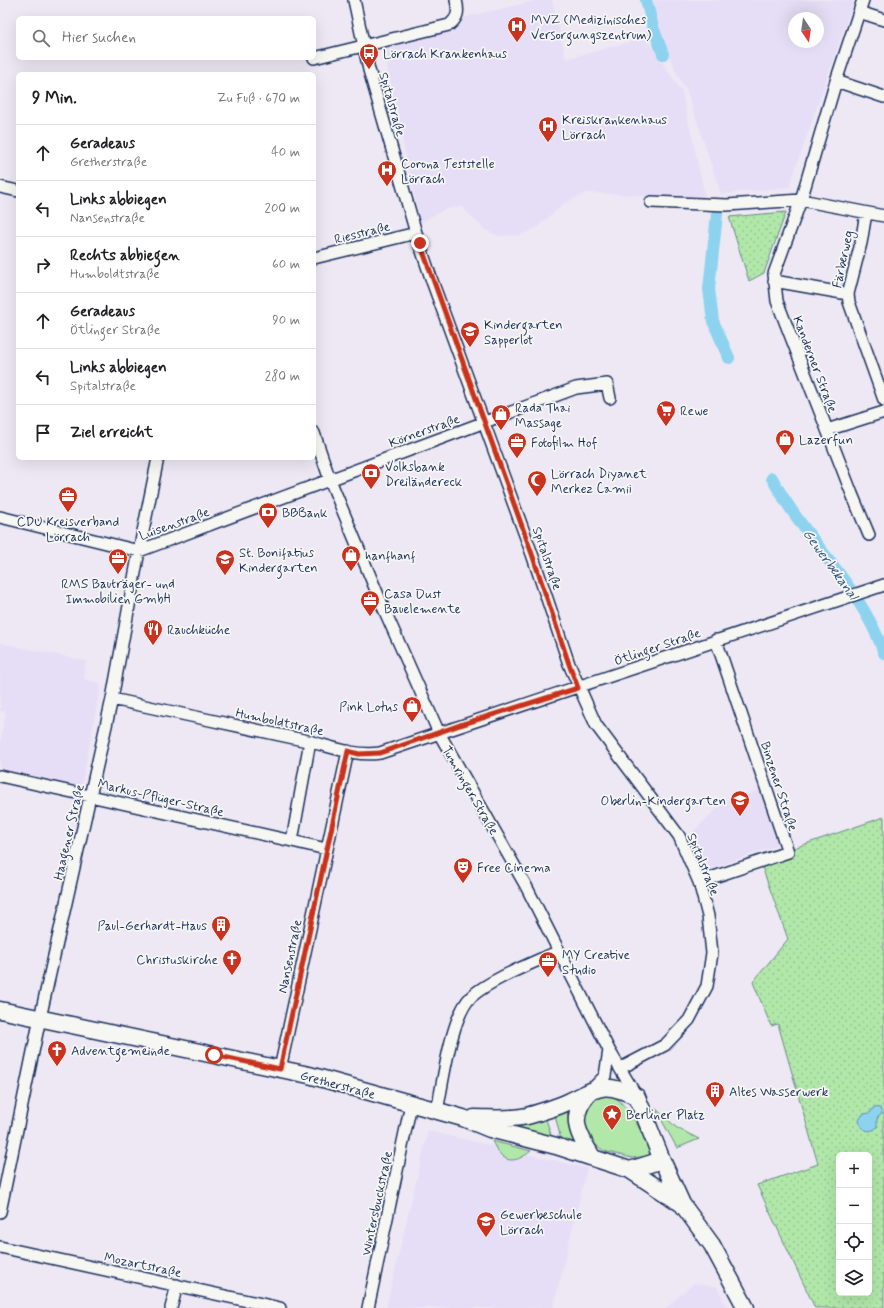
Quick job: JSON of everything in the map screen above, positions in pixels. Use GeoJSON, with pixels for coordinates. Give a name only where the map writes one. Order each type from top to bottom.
{"type":"FeatureCollection","features":[{"type":"Feature","properties":{"kind":"main road","name":"Gretherstraße"},"geometry":{"type":"LineString","coordinates":[[0,1010],[280,1069],[351,1086],[463,1118],[490,1128],[630,1170]]}},
{"type":"Feature","properties":{"kind":"main road","name":"Gretherstraße"},"geometry":{"type":"LineString","coordinates":[[463,1118],[525,1116],[568,1102],[592,1089],[613,1088],[637,1097]]}},
{"type":"Feature","properties":{"kind":"main road"},"geometry":{"type":"LineString","coordinates":[[592,1089],[578,1107],[576,1116],[580,1137],[593,1158]]}},
{"type":"Feature","properties":{"kind":"main road","name":"Tumringer Straße"},"geometry":{"type":"LineString","coordinates":[[637,1097],[662,1160],[682,1204],[712,1244],[746,1308]]}},
{"type":"Feature","properties":{"kind":"main road"},"geometry":{"type":"LineString","coordinates":[[630,1170],[662,1160]]}},
{"type":"Feature","properties":{"kind":"main road","name":"Tumringer Straße"},"geometry":{"type":"LineString","coordinates":[[630,1170],[682,1204]]}},
{"type":"Feature","properties":{"kind":"street","name":"Spitalstraße"},"geometry":{"type":"LineString","coordinates":[[354,0],[364,47],[384,123],[416,233],[578,688],[596,725],[679,836],[699,882],[708,916],[712,953],[708,986],[689,1020],[665,1045],[621,1068]]}},
{"type":"Feature","properties":{"kind":"street"},"geometry":{"type":"LineString","coordinates":[[316,58],[449,25],[456,19],[458,9],[456,0]]}},
{"type":"Feature","properties":{"kind":"street","name":"Kanderner Straße"},"geometry":{"type":"LineString","coordinates":[[863,0],[836,81],[801,200],[774,274],[774,281],[777,301],[852,494],[870,535]]}},
{"type":"Feature","properties":{"kind":"street"},"geometry":{"type":"LineString","coordinates":[[859,12],[884,20]]}},
{"type":"Feature","properties":{"kind":"street"},"geometry":{"type":"LineString","coordinates":[[836,81],[884,97]]}},
{"type":"Feature","properties":{"kind":"street"},"geometry":{"type":"LineString","coordinates":[[0,187],[16,191]]}},
{"type":"Feature","properties":{"kind":"street"},"geometry":{"type":"LineString","coordinates":[[651,202],[727,205],[777,200],[801,200],[884,216]]}},
{"type":"Feature","properties":{"kind":"street","name":"Färberweg"},"geometry":{"type":"LineString","coordinates":[[866,213],[861,243],[848,294],[853,315],[884,400]]}},
{"type":"Feature","properties":{"kind":"street","name":"Riesstraße"},"geometry":{"type":"LineString","coordinates":[[316,258],[416,233]]}},
{"type":"Feature","properties":{"kind":"street"},"geometry":{"type":"LineString","coordinates":[[774,281],[848,294]]}},
{"type":"Feature","properties":{"kind":"street","name":"Körnerstraße"},"geometry":{"type":"LineString","coordinates":[[330,480],[576,388],[606,384],[610,398]]}},
{"type":"Feature","properties":{"kind":"street"},"geometry":{"type":"LineString","coordinates":[[827,430],[867,416],[884,412]]}},
{"type":"Feature","properties":{"kind":"street","name":"Tumringer Straße"},"geometry":{"type":"LineString","coordinates":[[316,440],[330,480],[383,607],[439,733],[526,886],[609,1050],[637,1097]]}},
{"type":"Feature","properties":{"kind":"street","name":"Haagener Straße"},"geometry":{"type":"LineString","coordinates":[[0,1212],[40,1018],[112,699],[138,551],[158,460]]}},
{"type":"Feature","properties":{"kind":"street","name":"Luisenstraße"},"geometry":{"type":"LineString","coordinates":[[0,517],[138,551],[330,480]]}},
{"type":"Feature","properties":{"kind":"street","name":"Ötlinger Straße"},"geometry":{"type":"LineString","coordinates":[[439,733],[578,688],[716,640],[884,586]]}},
{"type":"Feature","properties":{"kind":"street","name":"Binzener Straße"},"geometry":{"type":"LineString","coordinates":[[699,882],[788,852],[716,640]]}},
{"type":"Feature","properties":{"kind":"street","name":"Humboldtstraße"},"geometry":{"type":"LineString","coordinates":[[112,699],[310,741],[359,754],[380,753],[439,733]]}},
{"type":"Feature","properties":{"kind":"street"},"geometry":{"type":"LineString","coordinates":[[310,741],[292,841],[326,849]]}},
{"type":"Feature","properties":{"kind":"street","name":"Nansenstraße"},"geometry":{"type":"LineString","coordinates":[[280,1069],[348,751]]}},
{"type":"Feature","properties":{"kind":"street","name":"Markus-Pflüger-Straße"},"geometry":{"type":"LineString","coordinates":[[0,776],[91,795],[292,841]]}},
{"type":"Feature","properties":{"kind":"street"},"geometry":{"type":"LineString","coordinates":[[437,1111],[456,1021],[472,996],[496,981],[559,951]]}},
{"type":"Feature","properties":{"kind":"street"},"geometry":{"type":"LineString","coordinates":[[592,1089],[605,1076],[609,1050]]}},
{"type":"Feature","properties":{"kind":"street","name":"Wintersbuckstraße"},"geometry":{"type":"LineString","coordinates":[[368,1308],[410,1104]]}},
{"type":"Feature","properties":{"kind":"street","name":"Mozartstraße"},"geometry":{"type":"LineString","coordinates":[[0,1247],[280,1308]]}},
{"type":"Feature","properties":{"kind":"street"},"geometry":{"type":"LineString","coordinates":[[171,1308],[177,1285]]}},
{"type":"Feature","properties":{"kind":"shaded area","name":"Kreiskrankenhaus Lörrach"},"geometry":{"type":"Polygon","coordinates":[[[539,0],[552,0],[566,59],[646,38],[682,92],[705,196],[693,202],[634,195],[586,193],[563,204],[536,228],[521,235],[499,236],[485,230],[462,207],[445,209],[420,223],[383,47],[461,18],[539,0]]]}},
{"type":"Feature","properties":{"kind":"shaded area"},"geometry":{"type":"Polygon","coordinates":[[[652,0],[854,0],[789,187],[722,194],[687,91],[679,78],[660,35],[652,0]]]}},
{"type":"Feature","properties":{"kind":"shaded area"},"geometry":{"type":"Polygon","coordinates":[[[0,643],[86,661],[84,679],[101,684],[81,788],[0,768],[0,742],[6,712],[0,711],[0,643]]]}},
{"type":"Feature","properties":{"kind":"shaded area","name":"Oberlin-Kindergarten"},"geometry":{"type":"Polygon","coordinates":[[[763,789],[780,844],[704,871],[691,834],[726,800],[763,789]]]}},
{"type":"Feature","properties":{"kind":"shaded area","name":"Gewerbeschule Lörrach"},"geometry":{"type":"Polygon","coordinates":[[[428,1131],[587,1168],[553,1308],[386,1308],[428,1131]]]}},
{"type":"Feature","properties":{"kind":"shaded area"},"geometry":{"type":"Polygon","coordinates":[[[694,1283],[717,1287],[727,1308],[666,1308],[694,1283]]]}},
{"type":"Feature","properties":{"kind":"green space"},"geometry":{"type":"Polygon","coordinates":[[[786,212],[764,273],[749,281],[729,217],[786,212]]]}},
{"type":"Feature","properties":{"kind":"green space"},"geometry":{"type":"Polygon","coordinates":[[[884,817],[884,1308],[815,1308],[757,1185],[818,1164],[778,1024],[771,1026],[753,982],[788,939],[762,867],[793,856],[791,849],[884,817]]]}},
{"type":"Feature","properties":{"kind":"green space","name":"Berliner Platz"},"geometry":{"type":"Polygon","coordinates":[[[604,1092],[620,1101],[632,1116],[651,1150],[648,1156],[632,1158],[604,1151],[589,1140],[582,1122],[593,1095],[604,1092]]]}},
{"type":"Feature","properties":{"kind":"green space"},"geometry":{"type":"Polygon","coordinates":[[[655,1108],[677,1128],[699,1139],[677,1148],[655,1108]]]}},
{"type":"Feature","properties":{"kind":"green space"},"geometry":{"type":"Polygon","coordinates":[[[567,1109],[569,1128],[574,1143],[561,1140],[555,1115],[567,1109]]]}},
{"type":"Feature","properties":{"kind":"green space"},"geometry":{"type":"Polygon","coordinates":[[[546,1119],[552,1138],[492,1123],[546,1119]]]}},
{"type":"Feature","properties":{"kind":"green space"},"geometry":{"type":"Polygon","coordinates":[[[492,1141],[531,1151],[518,1159],[508,1160],[500,1154],[492,1141]]]}},
{"type":"Feature","properties":{"kind":"water"},"geometry":{"type":"Polygon","coordinates":[[[874,1107],[880,1108],[882,1114],[877,1118],[877,1127],[871,1131],[867,1131],[861,1127],[859,1120],[863,1114],[870,1113],[874,1107]]]}},
{"type":"Feature","properties":{"kind":"waterway","name":"Gewerbekanal"},"geometry":{"type":"LineString","coordinates":[[646,0],[653,27],[663,54]]}},
{"type":"Feature","properties":{"kind":"waterway","name":"Gewerbekanal"},"geometry":{"type":"LineString","coordinates":[[717,214],[709,289],[713,321],[729,358]]}},
{"type":"Feature","properties":{"kind":"waterway","name":"Gewerbekanal"},"geometry":{"type":"LineString","coordinates":[[772,478],[800,522],[847,584],[874,629],[884,653]]}},
{"type":"Feature","properties":{"kind":"place","name":"MVZ (Medizinisches Versorgungszentrum)"},"geometry":{"type":"Point","coordinates":[517,43]}},
{"type":"Feature","properties":{"kind":"place","name":"Lörrach Krankenhaus"},"geometry":{"type":"Point","coordinates":[369,70]}},
{"type":"Feature","properties":{"kind":"place","name":"Kreiskrankenhaus Lörrach"},"geometry":{"type":"Point","coordinates":[548,143]}},
{"type":"Feature","properties":{"kind":"place","name":"Corona Teststelle Lörrach"},"geometry":{"type":"Point","coordinates":[387,187]}},
{"type":"Feature","properties":{"kind":"place","name":"Kindergarten Sapperlot"},"geometry":{"type":"Point","coordinates":[470,348]}},
{"type":"Feature","properties":{"kind":"place","name":"Rewe"},"geometry":{"type":"Point","coordinates":[666,427]}},
{"type":"Feature","properties":{"kind":"place","name":"Rada Thai Massage"},"geometry":{"type":"Point","coordinates":[501,431]}},
{"type":"Feature","properties":{"kind":"place","name":"Lazerfun"},"geometry":{"type":"Point","coordinates":[785,456]}},
{"type":"Feature","properties":{"kind":"place","name":"Fotofilm Hof"},"geometry":{"type":"Point","coordinates":[517,459]}},
{"type":"Feature","properties":{"kind":"place","name":"Volksbank Dreiländereck"},"geometry":{"type":"Point","coordinates":[371,490]}},
{"type":"Feature","properties":{"kind":"place","name":"Lörrach Diyanet Merkez Camii"},"geometry":{"type":"Point","coordinates":[537,497]}},
{"type":"Feature","properties":{"kind":"place","name":"CDU Kreisverband Lörrach"},"geometry":{"type":"Point","coordinates":[68,513]}},
{"type":"Feature","properties":{"kind":"place","name":"BBBank"},"geometry":{"type":"Point","coordinates":[268,529]}},
{"type":"Feature","properties":{"kind":"place","name":"hanfhanf"},"geometry":{"type":"Point","coordinates":[351,572]}},
{"type":"Feature","properties":{"kind":"place","name":"RMS Bauträger- und Immobilien GmbH"},"geometry":{"type":"Point","coordinates":[118,575]}},
{"type":"Feature","properties":{"kind":"place","name":"St. Bonifatius Kindergarten"},"geometry":{"type":"Point","coordinates":[225,576]}},
{"type":"Feature","properties":{"kind":"place","name":"Casa Dust Bauelemente"},"geometry":{"type":"Point","coordinates":[370,617]}},
{"type":"Feature","properties":{"kind":"place","name":"Rauchküche"},"geometry":{"type":"Point","coordinates":[153,646]}},
{"type":"Feature","properties":{"kind":"place","name":"Pink Lotus"},"geometry":{"type":"Point","coordinates":[412,723]}},
{"type":"Feature","properties":{"kind":"place","name":"Oberlin-Kindergarten"},"geometry":{"type":"Point","coordinates":[740,817]}},
{"type":"Feature","properties":{"kind":"place","name":"Free Cinema"},"geometry":{"type":"Point","coordinates":[463,884]}},
{"type":"Feature","properties":{"kind":"place","name":"Paul-Gerhardt-Haus"},"geometry":{"type":"Point","coordinates":[221,942]}},
{"type":"Feature","properties":{"kind":"place","name":"Christuskirche"},"geometry":{"type":"Point","coordinates":[232,976]}},
{"type":"Feature","properties":{"kind":"place","name":"MY Creative Studio"},"geometry":{"type":"Point","coordinates":[548,978]}},
{"type":"Feature","properties":{"kind":"place","name":"Adventgemeinde"},"geometry":{"type":"Point","coordinates":[57,1067]}},
{"type":"Feature","properties":{"kind":"place","name":"Altes Wasserwerk"},"geometry":{"type":"Point","coordinates":[715,1108]}},
{"type":"Feature","properties":{"kind":"place","name":"Berliner Platz"},"geometry":{"type":"Point","coordinates":[612,1131]}},
{"type":"Feature","properties":{"kind":"place","name":"Gewerbeschule Lörrach"},"geometry":{"type":"Point","coordinates":[486,1238]}},
{"type":"Feature","properties":{"kind":"route"},"geometry":{"type":"LineString","coordinates":[[214,1055],[280,1069],[348,751],[359,754],[380,753],[460,725],[578,688],[532,554],[432,281],[420,243]]}}]}
